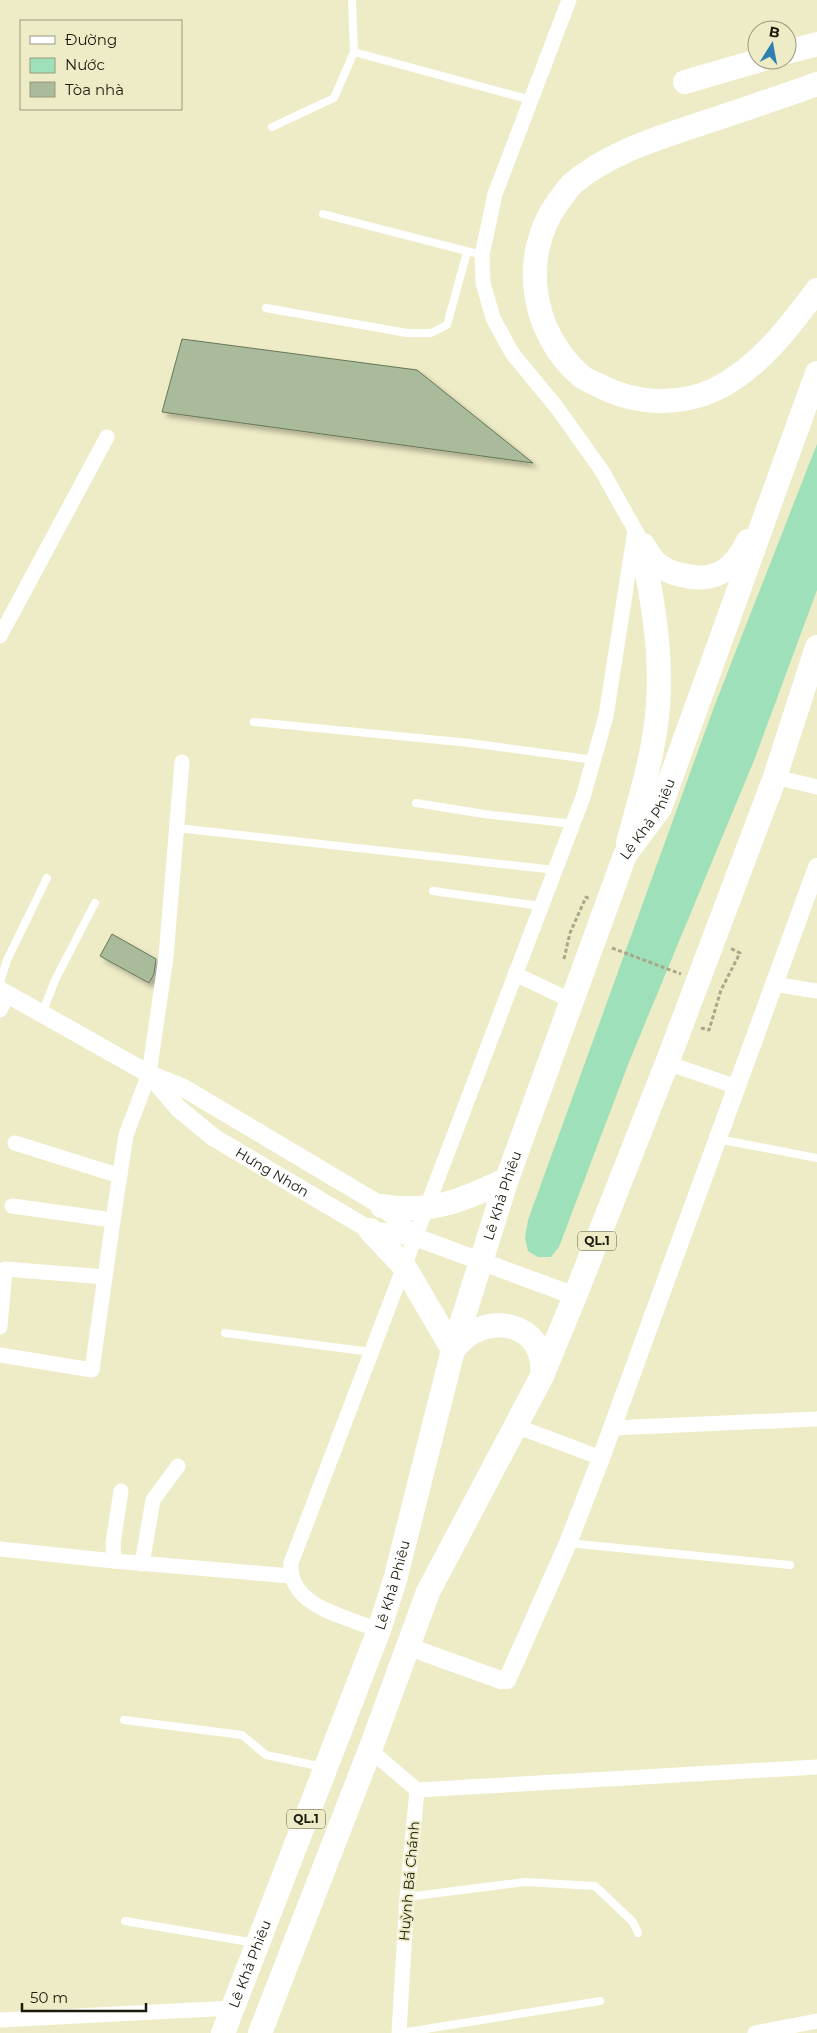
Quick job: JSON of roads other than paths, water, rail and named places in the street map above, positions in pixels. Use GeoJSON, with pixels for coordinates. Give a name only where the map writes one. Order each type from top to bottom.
{"type":"FeatureCollection","features":[{"type":"Feature","properties":{"kind":"highway"},"geometry":{"type":"LineString","coordinates":[[797,49],[817,44]]}},
{"type":"Feature","properties":{"kind":"highway"},"geometry":{"type":"LineString","coordinates":[[685,82],[747,64]]}},
{"type":"Feature","properties":{"kind":"highway"},"geometry":{"type":"LineString","coordinates":[[817,83],[666,131],[594,167],[571,186],[548,217],[538,242],[533,270],[537,301],[551,338],[561,354],[582,377],[609,391],[639,401],[692,398],[717,388],[746,369],[778,341],[817,290]]}},
{"type":"Feature","properties":{"kind":"highway","name":"Lê Khả Phiêu"},"geometry":{"type":"LineString","coordinates":[[222,2033],[378,1630],[395,1580],[453,1350],[507,1178],[625,855],[660,808],[817,373]]}},
{"type":"Feature","properties":{"kind":"highway"},"geometry":{"type":"LineString","coordinates":[[639,537],[657,565],[677,574],[696,579],[716,576],[731,566],[742,553],[773,494]]}},
{"type":"Feature","properties":{"kind":"highway"},"geometry":{"type":"LineString","coordinates":[[625,855],[645,781],[658,706],[659,652],[653,601],[639,537]]}},
{"type":"Feature","properties":{"kind":"highway","name":"QL.1"},"geometry":{"type":"LineString","coordinates":[[260,2033],[370,1750],[428,1592],[542,1376],[575,1296],[667,1063],[775,777],[817,647]]}},
{"type":"Feature","properties":{"kind":"highway"},"geometry":{"type":"LineString","coordinates":[[794,720],[817,690]]}},
{"type":"Feature","properties":{"kind":"highway"},"geometry":{"type":"LineString","coordinates":[[382,1206],[399,1209],[426,1208],[467,1198],[507,1178]]}},
{"type":"Feature","properties":{"kind":"highway"},"geometry":{"type":"LineString","coordinates":[[370,1230],[404,1266],[453,1350],[468,1333],[478,1328],[488,1325],[507,1325],[525,1333],[538,1348],[542,1357],[542,1376]]}},
{"type":"Feature","properties":{"kind":"street"},"geometry":{"type":"LineString","coordinates":[[378,1630],[308,1600],[296,1587],[291,1576],[292,1558],[573,824],[595,760],[611,689],[639,537],[602,471],[558,409],[512,353],[493,318],[474,253],[569,0]]}},
{"type":"Feature","properties":{"kind":"street"},"geometry":{"type":"LineString","coordinates":[[0,636],[107,437]]}},
{"type":"Feature","properties":{"kind":"street"},"geometry":{"type":"LineString","coordinates":[[0,1355],[92,1370],[126,1135],[149,1074],[166,957],[182,762]]}},
{"type":"Feature","properties":{"kind":"street"},"geometry":{"type":"LineString","coordinates":[[775,777],[817,786]]}},
{"type":"Feature","properties":{"kind":"street"},"geometry":{"type":"LineString","coordinates":[[409,1647],[501,1680],[507,1680],[568,1543],[601,1458],[817,867]]}},
{"type":"Feature","properties":{"kind":"street"},"geometry":{"type":"LineString","coordinates":[[515,974],[572,1001]]}},
{"type":"Feature","properties":{"kind":"street"},"geometry":{"type":"LineString","coordinates":[[774,984],[817,991]]}},
{"type":"Feature","properties":{"kind":"street","name":"Hưng Nhơn"},"geometry":{"type":"LineString","coordinates":[[2,994],[42,1014],[149,1074],[182,1086],[382,1206],[415,1237]]}},
{"type":"Feature","properties":{"kind":"street"},"geometry":{"type":"LineString","coordinates":[[667,1063],[737,1087]]}},
{"type":"Feature","properties":{"kind":"street","name":"Hưng Nhơn"},"geometry":{"type":"LineString","coordinates":[[149,1074],[178,1108],[213,1137],[370,1230],[415,1237],[575,1296]]}},
{"type":"Feature","properties":{"kind":"street"},"geometry":{"type":"LineString","coordinates":[[15,1143],[120,1176]]}},
{"type":"Feature","properties":{"kind":"street"},"geometry":{"type":"LineString","coordinates":[[12,1206],[113,1220]]}},
{"type":"Feature","properties":{"kind":"street"},"geometry":{"type":"LineString","coordinates":[[0,1327],[5,1269],[105,1278]]}},
{"type":"Feature","properties":{"kind":"street"},"geometry":{"type":"LineString","coordinates":[[612,1428],[817,1419]]}},
{"type":"Feature","properties":{"kind":"street"},"geometry":{"type":"LineString","coordinates":[[516,1426],[601,1458]]}},
{"type":"Feature","properties":{"kind":"street"},"geometry":{"type":"LineString","coordinates":[[142,1564],[153,1500],[178,1466]]}},
{"type":"Feature","properties":{"kind":"street"},"geometry":{"type":"LineString","coordinates":[[114,1561],[113,1543],[121,1492]]}},
{"type":"Feature","properties":{"kind":"street"},"geometry":{"type":"LineString","coordinates":[[0,1549],[142,1564],[291,1576]]}},
{"type":"Feature","properties":{"kind":"street"},"geometry":{"type":"LineString","coordinates":[[370,1750],[417,1790],[817,1767]]}},
{"type":"Feature","properties":{"kind":"street","name":"Huỳnh Bá Chánh"},"geometry":{"type":"LineString","coordinates":[[400,2033],[407,1897],[417,1790]]}},
{"type":"Feature","properties":{"kind":"street"},"geometry":{"type":"LineString","coordinates":[[0,2020],[232,2008]]}},
{"type":"Feature","properties":{"kind":"street"},"geometry":{"type":"LineString","coordinates":[[755,2033],[817,2021]]}},
{"type":"Feature","properties":{"kind":"lane"},"geometry":{"type":"LineString","coordinates":[[272,127],[334,98],[354,52],[352,0]]}},
{"type":"Feature","properties":{"kind":"lane"},"geometry":{"type":"LineString","coordinates":[[354,52],[531,100]]}},
{"type":"Feature","properties":{"kind":"lane"},"geometry":{"type":"LineString","coordinates":[[266,308],[407,334],[431,333],[447,325],[474,253],[323,214]]}},
{"type":"Feature","properties":{"kind":"lane"},"geometry":{"type":"LineString","coordinates":[[254,722],[470,743],[595,760]]}},
{"type":"Feature","properties":{"kind":"lane"},"geometry":{"type":"LineString","coordinates":[[416,803],[484,814],[573,824]]}},
{"type":"Feature","properties":{"kind":"lane"},"geometry":{"type":"LineString","coordinates":[[177,828],[555,870]]}},
{"type":"Feature","properties":{"kind":"lane"},"geometry":{"type":"LineString","coordinates":[[2,994],[8,960],[47,878]]}},
{"type":"Feature","properties":{"kind":"lane"},"geometry":{"type":"LineString","coordinates":[[433,891],[541,906]]}},
{"type":"Feature","properties":{"kind":"lane"},"geometry":{"type":"LineString","coordinates":[[42,1014],[55,980],[95,903]]}},
{"type":"Feature","properties":{"kind":"lane"},"geometry":{"type":"LineString","coordinates":[[718,1139],[817,1158]]}},
{"type":"Feature","properties":{"kind":"lane"},"geometry":{"type":"LineString","coordinates":[[225,1333],[371,1352]]}},
{"type":"Feature","properties":{"kind":"lane"},"geometry":{"type":"LineString","coordinates":[[568,1543],[790,1565]]}},
{"type":"Feature","properties":{"kind":"lane"},"geometry":{"type":"LineString","coordinates":[[124,1720],[242,1735],[266,1755],[325,1768]]}},
{"type":"Feature","properties":{"kind":"lane"},"geometry":{"type":"LineString","coordinates":[[407,1897],[525,1882],[595,1886],[632,1922],[638,1933]]}},
{"type":"Feature","properties":{"kind":"lane"},"geometry":{"type":"LineString","coordinates":[[125,1921],[257,1944]]}},
{"type":"Feature","properties":{"kind":"lane"},"geometry":{"type":"LineString","coordinates":[[400,2033],[600,2001]]}},
{"type":"Feature","properties":{"kind":"water"},"geometry":{"type":"Polygon","coordinates":[[[817,444],[817,590],[755,758],[629,1062],[559,1247],[551,1257],[538,1257],[528,1251],[525,1238],[528,1220],[714,707],[817,444]]]}}]}
